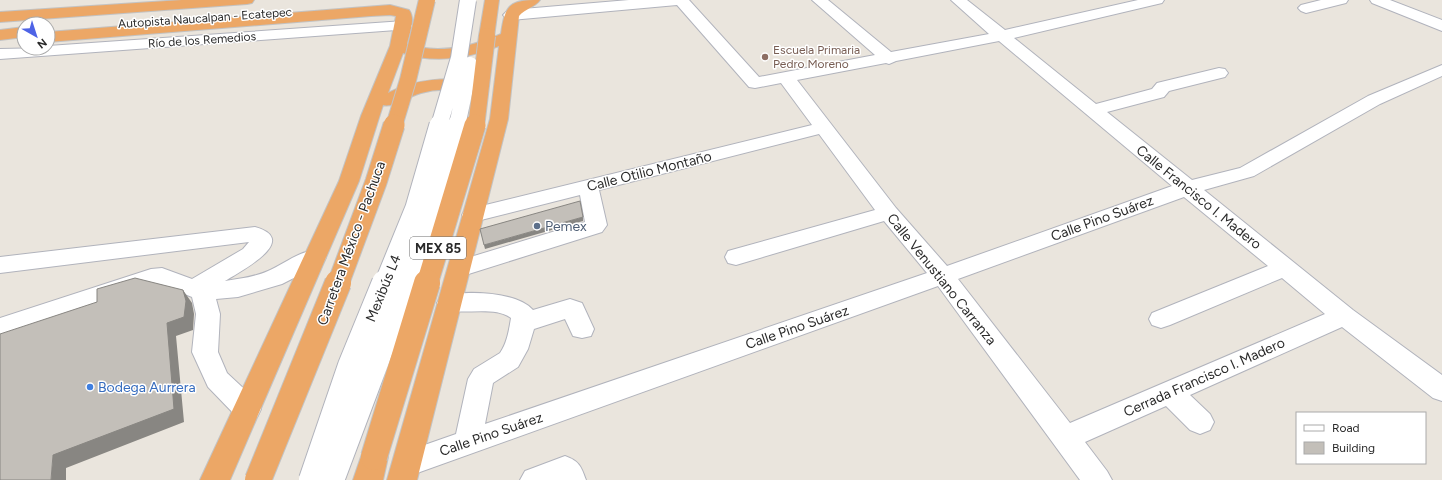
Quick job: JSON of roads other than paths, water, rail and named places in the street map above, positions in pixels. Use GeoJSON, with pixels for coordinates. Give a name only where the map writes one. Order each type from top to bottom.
{"type":"FeatureCollection","features":[{"type":"Feature","properties":{"kind":"highway"},"geometry":{"type":"LineString","coordinates":[[0,8],[109,0]]}},
{"type":"Feature","properties":{"kind":"highway"},"geometry":{"type":"LineString","coordinates":[[0,17],[247,0]]}},
{"type":"Feature","properties":{"kind":"highway","name":"Autopista Naucalpan - Ecatepec"},"geometry":{"type":"LineString","coordinates":[[56,23],[368,0]]}},
{"type":"Feature","properties":{"kind":"highway","name":"Carretera México - Pachuca"},"geometry":{"type":"LineString","coordinates":[[258,480],[351,247],[392,131],[408,79],[427,0]]}},
{"type":"Feature","properties":{"kind":"highway","name":"Autopista Naucalpan - Ecatepec"},"geometry":{"type":"LineString","coordinates":[[56,29],[434,0]]}},
{"type":"Feature","properties":{"kind":"highway","name":"MEX 85"},"geometry":{"type":"LineString","coordinates":[[368,480],[505,22],[492,0]]}},
{"type":"Feature","properties":{"kind":"highway"},"geometry":{"type":"LineString","coordinates":[[401,36],[409,50],[426,54],[448,54],[482,47],[517,8],[533,0]]}},
{"type":"Feature","properties":{"kind":"highway"},"geometry":{"type":"LineString","coordinates":[[56,36],[390,10],[404,13],[401,36],[370,116],[349,181],[215,480]]}},
{"type":"Feature","properties":{"kind":"highway"},"geometry":{"type":"LineString","coordinates":[[404,472],[499,119],[505,22]]}},
{"type":"Feature","properties":{"kind":"highway"},"geometry":{"type":"LineString","coordinates":[[0,28],[16,27]]}},
{"type":"Feature","properties":{"kind":"highway"},"geometry":{"type":"LineString","coordinates":[[0,34],[16,33]]}},
{"type":"Feature","properties":{"kind":"highway"},"geometry":{"type":"LineString","coordinates":[[0,40],[16,39]]}},
{"type":"Feature","properties":{"kind":"highway"},"geometry":{"type":"LineString","coordinates":[[370,116],[376,109],[393,97],[415,88],[439,84],[462,84],[477,88],[489,94],[500,105]]}},
{"type":"Feature","properties":{"kind":"street","name":"Mexibús L4"},"geometry":{"type":"LineString","coordinates":[[312,480],[351,366],[416,208],[459,58],[468,0]]}},
{"type":"Feature","properties":{"kind":"street","name":"Mexibús L4"},"geometry":{"type":"LineString","coordinates":[[331,480],[381,343],[437,201],[462,109],[481,0]]}},
{"type":"Feature","properties":{"kind":"street"},"geometry":{"type":"LineString","coordinates":[[505,22],[680,0],[755,83],[1002,36],[1157,0]]}},
{"type":"Feature","properties":{"kind":"street"},"geometry":{"type":"LineString","coordinates":[[819,0],[889,58]]}},
{"type":"Feature","properties":{"kind":"street","name":"Calle Francisco I. Madero"},"geometry":{"type":"LineString","coordinates":[[958,0],[1344,316],[1442,390]]}},
{"type":"Feature","properties":{"kind":"street"},"geometry":{"type":"LineString","coordinates":[[1306,8],[1341,0]]}},
{"type":"Feature","properties":{"kind":"street"},"geometry":{"type":"LineString","coordinates":[[1377,0],[1442,26]]}},
{"type":"Feature","properties":{"kind":"street","name":"Río de los Remedios"},"geometry":{"type":"LineString","coordinates":[[0,54],[401,36]]}},
{"type":"Feature","properties":{"kind":"street","name":"Calle Pino Suárez"},"geometry":{"type":"LineString","coordinates":[[404,472],[468,442],[943,276],[1188,188],[1247,172],[1374,100],[1442,70]]}},
{"type":"Feature","properties":{"kind":"street"},"geometry":{"type":"LineString","coordinates":[[1093,110],[1158,93],[1163,87],[1219,73]]}},
{"type":"Feature","properties":{"kind":"street","name":"Calle Venustiano Carranza"},"geometry":{"type":"LineString","coordinates":[[786,78],[825,127],[889,213],[943,276],[1097,480]]}},
{"type":"Feature","properties":{"kind":"street","name":"Calle Otilio Montaño"},"geometry":{"type":"LineString","coordinates":[[473,214],[825,127]]}},
{"type":"Feature","properties":{"kind":"street"},"geometry":{"type":"LineString","coordinates":[[459,269],[594,227],[596,225],[588,186]]}},
{"type":"Feature","properties":{"kind":"street"},"geometry":{"type":"LineString","coordinates":[[736,257],[889,213]]}},
{"type":"Feature","properties":{"kind":"street"},"geometry":{"type":"LineString","coordinates":[[0,265],[254,234],[260,238],[260,245],[251,255],[198,290]]}},
{"type":"Feature","properties":{"kind":"street"},"geometry":{"type":"LineString","coordinates":[[0,327],[151,277],[162,276],[198,290],[238,288],[274,278],[315,257]]}},
{"type":"Feature","properties":{"kind":"street"},"geometry":{"type":"LineString","coordinates":[[1161,319],[1285,268]]}},
{"type":"Feature","properties":{"kind":"street"},"geometry":{"type":"LineString","coordinates":[[198,290],[208,314],[205,352],[217,380],[247,409]]}},
{"type":"Feature","properties":{"kind":"street"},"geometry":{"type":"LineString","coordinates":[[449,303],[494,303],[522,313],[524,316],[515,352],[505,364],[488,372],[481,379],[468,442]]}},
{"type":"Feature","properties":{"kind":"street"},"geometry":{"type":"LineString","coordinates":[[522,323],[570,308],[573,309],[582,328]]}},
{"type":"Feature","properties":{"kind":"street","name":"Cerrada Francisco I. Madero"},"geometry":{"type":"LineString","coordinates":[[1064,438],[1344,316]]}},
{"type":"Feature","properties":{"kind":"street"},"geometry":{"type":"LineString","coordinates":[[1169,392],[1200,422]]}},
{"type":"Feature","properties":{"kind":"street"},"geometry":{"type":"LineString","coordinates":[[535,480],[565,469],[569,473],[571,480]]}},
{"type":"Feature","properties":{"kind":"place","name":"Escuela Primaria Pedro Moreno"},"geometry":{"type":"Point","coordinates":[765,57]}},
{"type":"Feature","properties":{"kind":"place","name":"Pemex"},"geometry":{"type":"Point","coordinates":[537,226]}},
{"type":"Feature","properties":{"kind":"place","name":"Bodega Aurrera"},"geometry":{"type":"Point","coordinates":[90,387]}}]}
